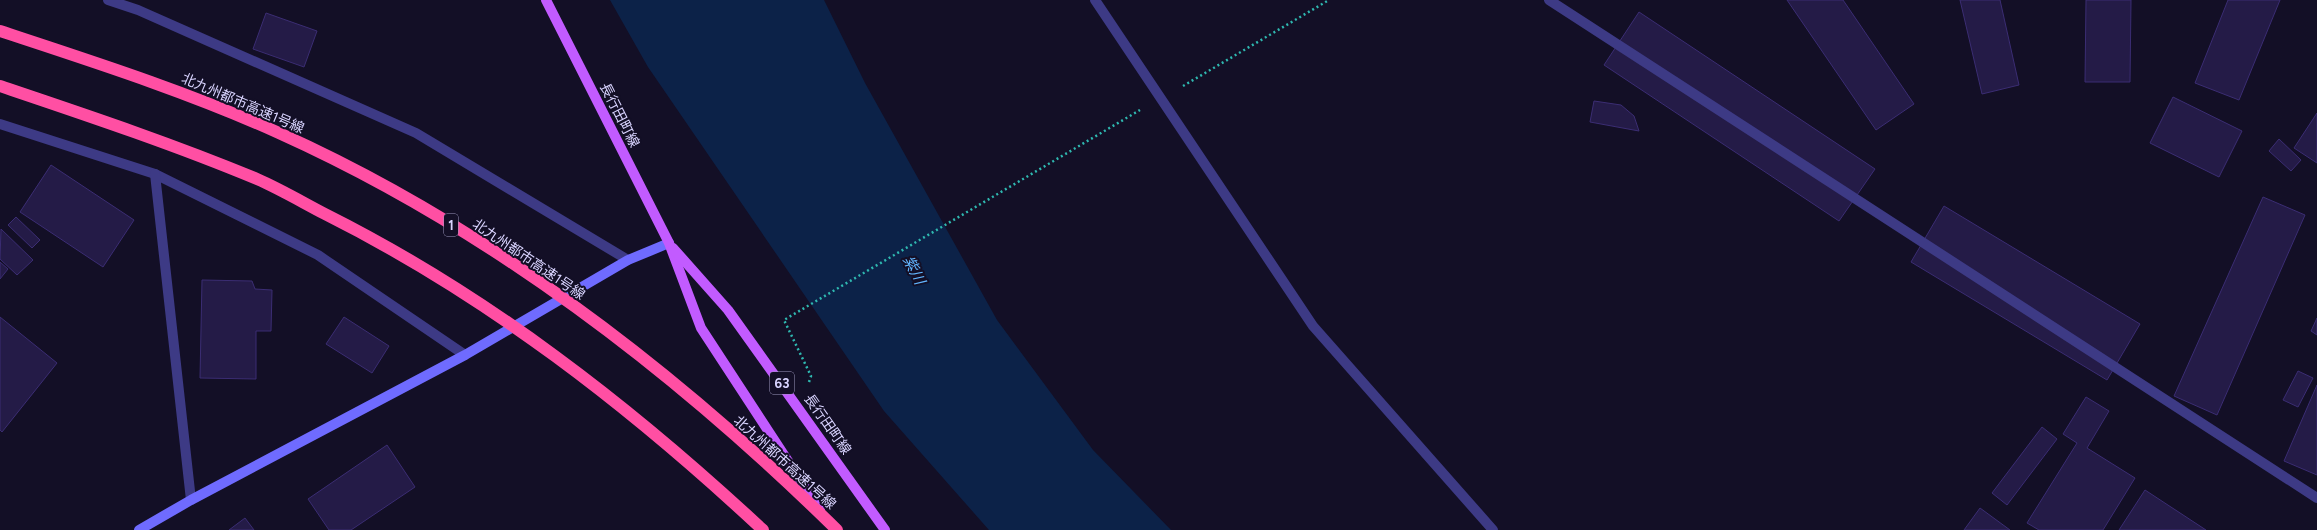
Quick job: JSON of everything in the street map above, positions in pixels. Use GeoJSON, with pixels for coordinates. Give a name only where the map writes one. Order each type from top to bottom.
{"type":"FeatureCollection","features":[{"type":"Feature","properties":{"kind":"highway","name":"北九州都市高速1号線"},"geometry":{"type":"LineString","coordinates":[[0,30],[152,82],[279,133],[407,197],[527,272],[642,358],[742,441],[837,530]]}},
{"type":"Feature","properties":{"kind":"highway"},"geometry":{"type":"LineString","coordinates":[[0,86],[122,127],[258,180],[376,240],[498,315],[607,394],[705,476],[763,530]]}},
{"type":"Feature","properties":{"kind":"main road","name":"長行田町線"},"geometry":{"type":"LineString","coordinates":[[546,0],[669,243],[701,328],[833,530]]}},
{"type":"Feature","properties":{"kind":"main road","name":"長行田町線"},"geometry":{"type":"LineString","coordinates":[[669,243],[728,310],[801,409],[885,530]]}},
{"type":"Feature","properties":{"kind":"street"},"geometry":{"type":"LineString","coordinates":[[108,0],[138,10],[416,133],[628,260]]}},
{"type":"Feature","properties":{"kind":"street"},"geometry":{"type":"LineString","coordinates":[[132,0],[138,10]]}},
{"type":"Feature","properties":{"kind":"street"},"geometry":{"type":"LineString","coordinates":[[1095,0],[1160,100],[1313,326],[1493,530]]}},
{"type":"Feature","properties":{"kind":"street"},"geometry":{"type":"LineString","coordinates":[[1549,0],[2317,498]]}},
{"type":"Feature","properties":{"kind":"street"},"geometry":{"type":"LineString","coordinates":[[0,124],[155,174],[318,255],[465,355]]}},
{"type":"Feature","properties":{"kind":"street"},"geometry":{"type":"LineString","coordinates":[[155,174],[191,500]]}},
{"type":"Feature","properties":{"kind":"street"},"geometry":{"type":"LineString","coordinates":[[139,530],[191,500],[465,355],[628,260],[669,243]]}},
{"type":"Feature","properties":{"kind":"path"},"geometry":{"type":"LineString","coordinates":[[1160,100],[1329,0]]}},
{"type":"Feature","properties":{"kind":"path"},"geometry":{"type":"LineString","coordinates":[[801,409],[811,376],[784,320],[1131,115]]}},
{"type":"Feature","properties":{"kind":"water","name":"紫川"},"geometry":{"type":"Polygon","coordinates":[[[610,0],[824,0],[865,83],[997,320],[1093,450],[1171,530],[989,530],[884,411],[648,67],[610,0]]]}},
{"type":"Feature","properties":{"kind":"building"},"geometry":{"type":"Polygon","coordinates":[[[1787,0],[1843,0],[1914,104],[1876,130],[1787,0]]]}},
{"type":"Feature","properties":{"kind":"building"},"geometry":{"type":"Polygon","coordinates":[[[1960,0],[2000,0],[2019,85],[1982,94],[1960,0]]]}},
{"type":"Feature","properties":{"kind":"building"},"geometry":{"type":"Polygon","coordinates":[[[2086,0],[2131,0],[2130,82],[2085,82],[2086,0]]]}},
{"type":"Feature","properties":{"kind":"building"},"geometry":{"type":"Polygon","coordinates":[[[2228,0],[2280,0],[2239,100],[2195,83],[2228,0]]]}},
{"type":"Feature","properties":{"kind":"building"},"geometry":{"type":"Polygon","coordinates":[[[1639,12],[1875,169],[1839,221],[1604,65],[1639,12]]]}},
{"type":"Feature","properties":{"kind":"building"},"geometry":{"type":"Polygon","coordinates":[[[266,13],[317,31],[304,67],[253,49],[266,13]]]}},
{"type":"Feature","properties":{"kind":"building"},"geometry":{"type":"Polygon","coordinates":[[[2173,97],[2242,131],[2219,177],[2150,143],[2173,97]]]}},
{"type":"Feature","properties":{"kind":"building"},"geometry":{"type":"Polygon","coordinates":[[[1594,101],[1621,105],[1634,116],[1639,131],[1590,122],[1594,101]]]}},
{"type":"Feature","properties":{"kind":"building"},"geometry":{"type":"Polygon","coordinates":[[[2317,113],[2317,163],[2294,148],[2317,113]]]}},
{"type":"Feature","properties":{"kind":"building"},"geometry":{"type":"Polygon","coordinates":[[[2279,139],[2301,160],[2291,171],[2269,151],[2279,139]]]}},
{"type":"Feature","properties":{"kind":"building"},"geometry":{"type":"Polygon","coordinates":[[[51,165],[134,220],[103,267],[20,212],[51,165]]]}},
{"type":"Feature","properties":{"kind":"building"},"geometry":{"type":"Polygon","coordinates":[[[2263,197],[2305,215],[2217,415],[2174,396],[2263,197]]]}},
{"type":"Feature","properties":{"kind":"building"},"geometry":{"type":"Polygon","coordinates":[[[1944,206],[2140,324],[2107,380],[1911,262],[1944,206]]]}},
{"type":"Feature","properties":{"kind":"building"},"geometry":{"type":"Polygon","coordinates":[[[16,217],[40,240],[32,248],[8,225],[16,217]]]}},
{"type":"Feature","properties":{"kind":"building"},"geometry":{"type":"Polygon","coordinates":[[[1,229],[33,260],[17,275],[0,259],[1,229]]]}},
{"type":"Feature","properties":{"kind":"building"},"geometry":{"type":"Polygon","coordinates":[[[0,262],[8,269],[0,279],[0,262]]]}},
{"type":"Feature","properties":{"kind":"building"},"geometry":{"type":"Polygon","coordinates":[[[202,280],[252,281],[255,289],[272,290],[271,331],[256,331],[256,379],[200,378],[202,280]]]}},
{"type":"Feature","properties":{"kind":"building"},"geometry":{"type":"Polygon","coordinates":[[[0,317],[57,363],[2,432],[0,430],[0,317]]]}},
{"type":"Feature","properties":{"kind":"building"},"geometry":{"type":"Polygon","coordinates":[[[344,317],[389,346],[372,373],[326,344],[344,317]]]}},
{"type":"Feature","properties":{"kind":"building"},"geometry":{"type":"Polygon","coordinates":[[[2317,318],[2317,335],[2311,331],[2317,318]]]}},
{"type":"Feature","properties":{"kind":"building"},"geometry":{"type":"Polygon","coordinates":[[[2298,371],[2313,378],[2298,407],[2283,400],[2298,371]]]}},
{"type":"Feature","properties":{"kind":"building"},"geometry":{"type":"Polygon","coordinates":[[[2317,385],[2317,475],[2284,461],[2317,385]]]}},
{"type":"Feature","properties":{"kind":"building"},"geometry":{"type":"Polygon","coordinates":[[[2086,397],[2109,411],[2087,448],[2135,478],[2103,530],[2039,530],[2027,523],[2077,443],[2063,434],[2086,397]]]}},
{"type":"Feature","properties":{"kind":"building"},"geometry":{"type":"Polygon","coordinates":[[[2042,427],[2057,439],[2007,505],[1992,493],[2042,427]]]}},
{"type":"Feature","properties":{"kind":"building"},"geometry":{"type":"Polygon","coordinates":[[[387,445],[415,487],[351,530],[329,530],[308,499],[387,445]]]}},
{"type":"Feature","properties":{"kind":"building"},"geometry":{"type":"Polygon","coordinates":[[[2145,490],[2206,530],[2119,530],[2145,490]]]}},
{"type":"Feature","properties":{"kind":"building"},"geometry":{"type":"Polygon","coordinates":[[[1980,508],[2010,530],[1964,530],[1980,508]]]}},
{"type":"Feature","properties":{"kind":"building"},"geometry":{"type":"Polygon","coordinates":[[[245,518],[254,530],[229,530],[245,518]]]}}]}
